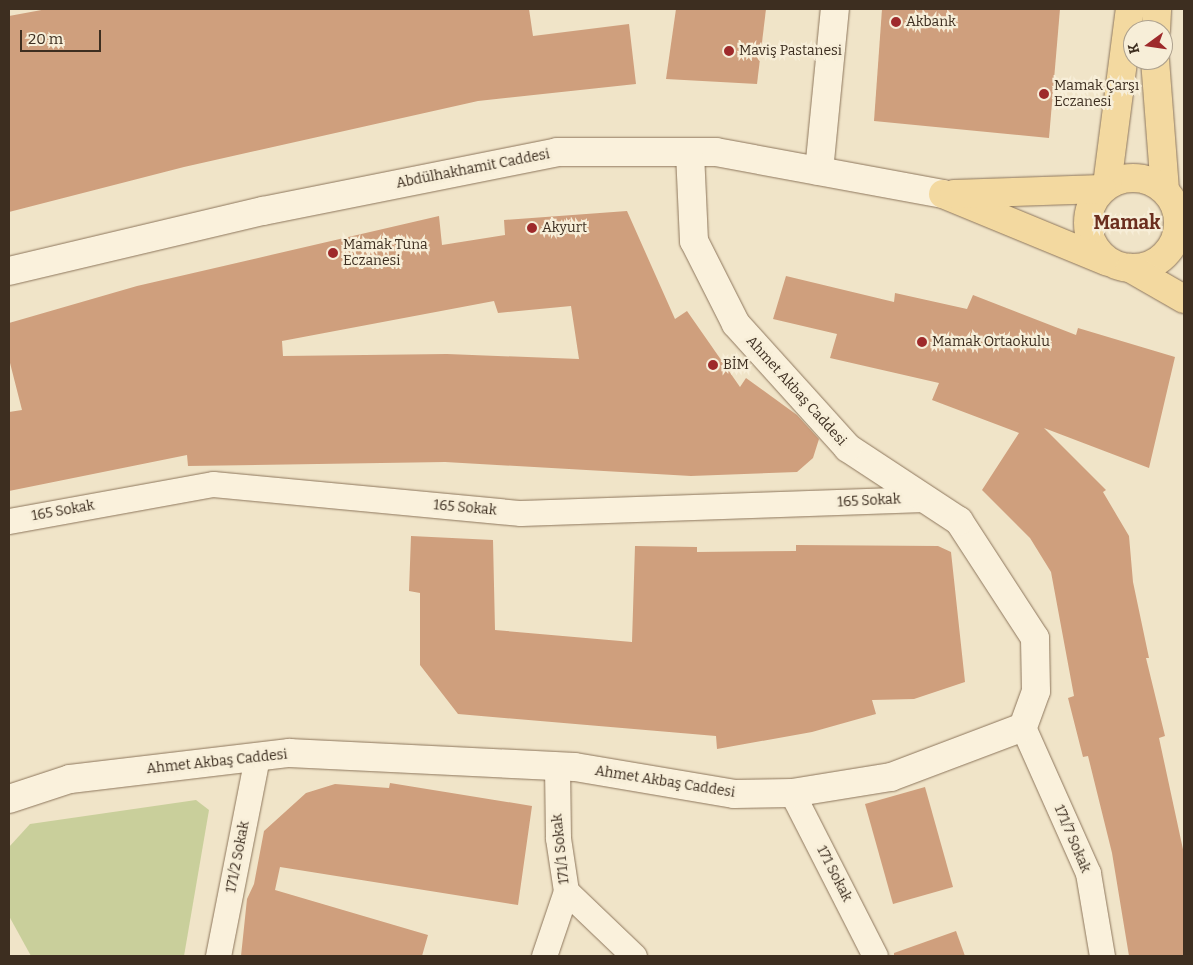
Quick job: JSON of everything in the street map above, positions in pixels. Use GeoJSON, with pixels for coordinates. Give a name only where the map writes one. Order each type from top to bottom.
{"type":"FeatureCollection","features":[{"type":"Feature","properties":{"kind":"main road"},"geometry":{"type":"LineString","coordinates":[[1130,9],[1105,187],[1093,200],[1088,230],[1102,256],[1184,299]]}},
{"type":"Feature","properties":{"kind":"main road"},"geometry":{"type":"LineString","coordinates":[[943,194],[1122,266],[1160,260],[1171,249],[1178,234],[1156,70]]}},
{"type":"Feature","properties":{"kind":"main road"},"geometry":{"type":"LineString","coordinates":[[943,194],[1105,187],[1128,177],[1142,178],[1175,204]]}},
{"type":"Feature","properties":{"kind":"street"},"geometry":{"type":"LineString","coordinates":[[820,171],[836,9]]}},
{"type":"Feature","properties":{"kind":"street","name":"Abdülhakhamit Caddesi"},"geometry":{"type":"LineString","coordinates":[[9,271],[263,211],[558,152],[716,152],[943,194]]}},
{"type":"Feature","properties":{"kind":"street","name":"Ahmet Akbaş Caddesi"},"geometry":{"type":"LineString","coordinates":[[9,799],[70,779],[289,753],[557,769],[575,767],[734,794],[792,792],[891,777],[1023,727],[1036,691],[1035,638],[958,522],[848,448],[736,324],[694,241],[690,152]]}},
{"type":"Feature","properties":{"kind":"street","name":"165 Sokak"},"geometry":{"type":"LineString","coordinates":[[9,521],[213,484],[521,513],[924,499]]}},
{"type":"Feature","properties":{"kind":"street","name":"171/7 Sokak"},"geometry":{"type":"LineString","coordinates":[[1023,727],[1088,873],[1102,956]]}},
{"type":"Feature","properties":{"kind":"street","name":"171/2 Sokak"},"geometry":{"type":"LineString","coordinates":[[218,956],[257,757]]}},
{"type":"Feature","properties":{"kind":"street","name":"171/1 Sokak"},"geometry":{"type":"LineString","coordinates":[[544,956],[566,890],[558,838],[557,769]]}},
{"type":"Feature","properties":{"kind":"street","name":"171 Sokak"},"geometry":{"type":"LineString","coordinates":[[792,792],[875,956]]}},
{"type":"Feature","properties":{"kind":"street"},"geometry":{"type":"LineString","coordinates":[[566,890],[634,956]]}},
{"type":"Feature","properties":{"kind":"green space"},"geometry":{"type":"Polygon","coordinates":[[[196,800],[209,810],[184,956],[31,956],[9,916],[9,847],[30,824],[196,800]]]}},
{"type":"Feature","properties":{"kind":"building"},"geometry":{"type":"Polygon","coordinates":[[[47,9],[529,9],[533,36],[629,24],[636,84],[478,101],[184,167],[9,212],[9,16],[47,9]]]}},
{"type":"Feature","properties":{"kind":"building"},"geometry":{"type":"Polygon","coordinates":[[[676,9],[766,9],[757,84],[666,79],[676,9]]]}},
{"type":"Feature","properties":{"kind":"building"},"geometry":{"type":"Polygon","coordinates":[[[882,9],[1060,9],[1049,138],[874,121],[882,9]]]}},
{"type":"Feature","properties":{"kind":"building"},"geometry":{"type":"Polygon","coordinates":[[[627,211],[675,319],[687,311],[740,387],[746,378],[797,415],[819,439],[813,458],[797,472],[691,476],[445,462],[188,466],[187,455],[9,491],[9,412],[22,410],[9,359],[9,323],[137,286],[439,216],[442,245],[505,235],[504,220],[627,211]],[[494,301],[282,341],[283,356],[447,354],[579,359],[571,306],[498,313],[494,301]]]}},
{"type":"Feature","properties":{"kind":"building"},"geometry":{"type":"Polygon","coordinates":[[[786,276],[894,302],[895,293],[967,309],[973,295],[1076,335],[1078,328],[1175,357],[1149,468],[1044,428],[1106,490],[1103,492],[1129,536],[1133,582],[1149,658],[1146,658],[1165,736],[1159,738],[1184,854],[1184,956],[1129,956],[1112,853],[1088,756],[1083,757],[1068,698],[1074,696],[1051,572],[1030,538],[982,490],[1019,433],[932,400],[939,383],[830,358],[837,334],[773,319],[786,276]]]}},
{"type":"Feature","properties":{"kind":"building"},"geometry":{"type":"Polygon","coordinates":[[[411,536],[493,540],[495,630],[632,642],[635,546],[697,547],[697,552],[796,551],[796,545],[938,546],[951,552],[965,682],[914,699],[872,700],[876,714],[812,732],[717,749],[716,736],[458,714],[420,665],[420,593],[409,591],[411,536]]]}},
{"type":"Feature","properties":{"kind":"building"},"geometry":{"type":"Polygon","coordinates":[[[390,783],[532,806],[518,905],[280,867],[275,890],[428,935],[422,956],[241,956],[247,899],[254,884],[264,831],[306,793],[335,784],[389,788],[390,783]]]}},
{"type":"Feature","properties":{"kind":"building"},"geometry":{"type":"Polygon","coordinates":[[[925,787],[953,887],[893,904],[865,804],[925,787]]]}},
{"type":"Feature","properties":{"kind":"building"},"geometry":{"type":"Polygon","coordinates":[[[956,931],[965,956],[894,956],[894,953],[956,931]]]}},
{"type":"Feature","properties":{"kind":"place","name":"Akbank"},"geometry":{"type":"Point","coordinates":[896,22]}},
{"type":"Feature","properties":{"kind":"place","name":"Maviş Pastanesi"},"geometry":{"type":"Point","coordinates":[729,51]}},
{"type":"Feature","properties":{"kind":"place","name":"Mamak Çarşı Eczanesi"},"geometry":{"type":"Point","coordinates":[1044,94]}},
{"type":"Feature","properties":{"kind":"place","name":"Akyurt"},"geometry":{"type":"Point","coordinates":[532,228]}},
{"type":"Feature","properties":{"kind":"place","name":"Mamak Tuna Eczanesi"},"geometry":{"type":"Point","coordinates":[333,253]}},
{"type":"Feature","properties":{"kind":"place","name":"Mamak Ortaokulu"},"geometry":{"type":"Point","coordinates":[922,342]}},
{"type":"Feature","properties":{"kind":"place","name":"BİM"},"geometry":{"type":"Point","coordinates":[713,365]}},
{"type":"Feature","properties":{"kind":"district","name":"Mamak"},"geometry":{"type":"Point","coordinates":[1127,223]}}]}
